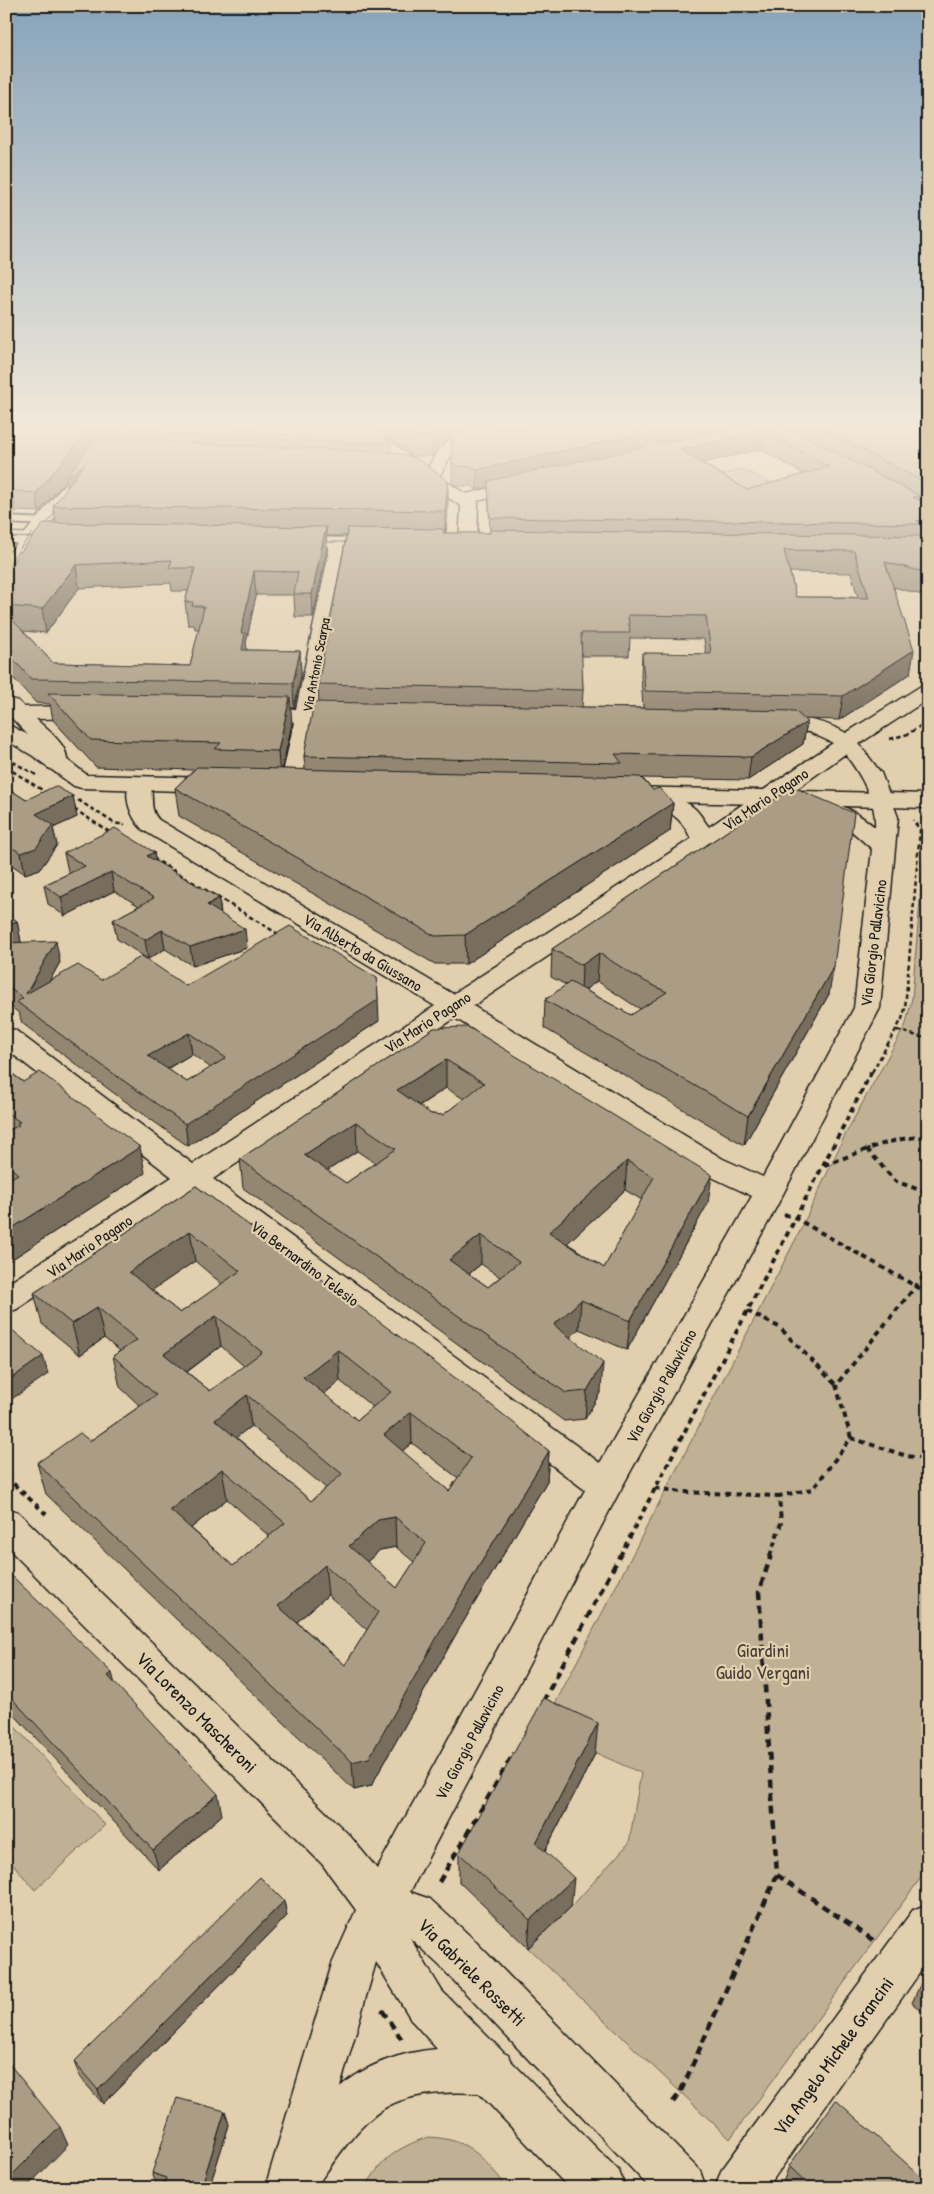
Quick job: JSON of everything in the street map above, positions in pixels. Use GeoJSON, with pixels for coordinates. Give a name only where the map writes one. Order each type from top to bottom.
{"type":"FeatureCollection","features":[{"type":"Feature","properties":{"kind":"street"},"geometry":{"type":"LineString","coordinates":[[6,569],[39,528]]}},
{"type":"Feature","properties":{"kind":"street"},"geometry":{"type":"LineString","coordinates":[[468,544],[469,528]]}},
{"type":"Feature","properties":{"kind":"street"},"geometry":{"type":"LineString","coordinates":[[6,538],[84,536]]}},
{"type":"Feature","properties":{"kind":"street"},"geometry":{"type":"LineString","coordinates":[[6,542],[31,538]]}},
{"type":"Feature","properties":{"kind":"street"},"geometry":{"type":"LineString","coordinates":[[276,542],[338,543],[362,549],[397,546]]}},
{"type":"Feature","properties":{"kind":"street","name":"Via Antonio Scarpa"},"geometry":{"type":"LineString","coordinates":[[315,788],[282,787],[306,715],[338,552],[338,543]]}},
{"type":"Feature","properties":{"kind":"street","name":"Via Mario Pagano"},"geometry":{"type":"LineString","coordinates":[[6,1301],[769,798],[847,743],[928,690]]}},
{"type":"Feature","properties":{"kind":"street"},"geometry":{"type":"LineString","coordinates":[[12,706],[106,712]]}},
{"type":"Feature","properties":{"kind":"street"},"geometry":{"type":"LineString","coordinates":[[12,706],[55,751],[56,763]]}},
{"type":"Feature","properties":{"kind":"street"},"geometry":{"type":"LineString","coordinates":[[234,714],[368,716]]}},
{"type":"Feature","properties":{"kind":"street"},"geometry":{"type":"LineString","coordinates":[[753,724],[812,726],[830,733],[847,743],[861,759],[882,800]]}},
{"type":"Feature","properties":{"kind":"street"},"geometry":{"type":"LineString","coordinates":[[6,731],[42,751],[82,781],[236,786]]}},
{"type":"Feature","properties":{"kind":"street"},"geometry":{"type":"LineString","coordinates":[[6,742],[56,763]]}},
{"type":"Feature","properties":{"kind":"street","name":"Via Alberto da Giussano"},"geometry":{"type":"LineString","coordinates":[[140,784],[141,813],[144,819],[151,825],[713,1166],[769,1192]]}},
{"type":"Feature","properties":{"kind":"street"},"geometry":{"type":"LineString","coordinates":[[611,794],[928,801]]}},
{"type":"Feature","properties":{"kind":"street"},"geometry":{"type":"LineString","coordinates":[[640,794],[684,810],[693,817],[703,840]]}},
{"type":"Feature","properties":{"kind":"street"},"geometry":{"type":"LineString","coordinates":[[769,798],[799,801],[832,810],[850,818],[868,831],[884,848]]}},
{"type":"Feature","properties":{"kind":"street","name":"Via Giorgio Pallavicino"},"geometry":{"type":"LineString","coordinates":[[289,2185],[352,1964],[380,1906],[605,1486],[769,1192],[867,1008],[887,817],[882,800]]}},
{"type":"Feature","properties":{"kind":"street","name":"Via Bernardino Telesio"},"geometry":{"type":"LineString","coordinates":[[6,1036],[192,1178],[605,1486]]}},
{"type":"Feature","properties":{"kind":"street","name":"Via Lorenzo Mascheroni"},"geometry":{"type":"LineString","coordinates":[[6,1523],[336,1850],[380,1906]]}},
{"type":"Feature","properties":{"kind":"street"},"geometry":{"type":"LineString","coordinates":[[380,1906],[388,1942],[427,2006],[492,2071],[602,2188]]}},
{"type":"Feature","properties":{"kind":"street","name":"Via Gabriele Rossetti"},"geometry":{"type":"LineString","coordinates":[[380,1906],[415,1914],[455,1951],[683,2188]]}},
{"type":"Feature","properties":{"kind":"street","name":"Via Angelo Michele Grancini"},"geometry":{"type":"LineString","coordinates":[[738,2188],[928,1925]]}},
{"type":"Feature","properties":{"kind":"street"},"geometry":{"type":"LineString","coordinates":[[289,2185],[351,2106],[385,2082],[413,2074],[454,2069],[492,2071]]}},
{"type":"Feature","properties":{"kind":"path"},"geometry":{"type":"LineString","coordinates":[[887,740],[908,734],[928,721]]}},
{"type":"Feature","properties":{"kind":"path"},"geometry":{"type":"LineString","coordinates":[[6,767],[50,794]]}},
{"type":"Feature","properties":{"kind":"path"},"geometry":{"type":"LineString","coordinates":[[73,809],[118,837]]}},
{"type":"Feature","properties":{"kind":"path"},"geometry":{"type":"LineString","coordinates":[[542,1705],[795,1218],[824,1166],[860,1092],[896,1030],[905,1009],[920,830],[913,820]]}},
{"type":"Feature","properties":{"kind":"path"},"geometry":{"type":"LineString","coordinates":[[152,857],[286,938]]}},
{"type":"Feature","properties":{"kind":"path"},"geometry":{"type":"LineString","coordinates":[[896,1030],[928,1039]]}},
{"type":"Feature","properties":{"kind":"path"},"geometry":{"type":"LineString","coordinates":[[824,1166],[891,1140],[918,1136],[928,1137]]}},
{"type":"Feature","properties":{"kind":"path"},"geometry":{"type":"LineString","coordinates":[[867,1149],[894,1181],[928,1193]]}},
{"type":"Feature","properties":{"kind":"path"},"geometry":{"type":"LineString","coordinates":[[795,1218],[928,1293]]}},
{"type":"Feature","properties":{"kind":"path"},"geometry":{"type":"LineString","coordinates":[[836,1385],[928,1271]]}},
{"type":"Feature","properties":{"kind":"path"},"geometry":{"type":"LineString","coordinates":[[747,1312],[779,1327],[836,1385],[851,1438]]}},
{"type":"Feature","properties":{"kind":"path"},"geometry":{"type":"LineString","coordinates":[[656,1488],[682,1492],[779,1496],[813,1489],[851,1438]]}},
{"type":"Feature","properties":{"kind":"path"},"geometry":{"type":"LineString","coordinates":[[851,1438],[907,1456],[928,1459]]}},
{"type":"Feature","properties":{"kind":"path"},"geometry":{"type":"LineString","coordinates":[[6,1477],[46,1514]]}},
{"type":"Feature","properties":{"kind":"path"},"geometry":{"type":"LineString","coordinates":[[673,2102],[680,2093],[776,1875],[759,1592],[780,1523],[779,1496]]}},
{"type":"Feature","properties":{"kind":"path"},"geometry":{"type":"LineString","coordinates":[[439,1882],[517,1747]]}},
{"type":"Feature","properties":{"kind":"path"},"geometry":{"type":"LineString","coordinates":[[776,1875],[878,1943]]}},
{"type":"Feature","properties":{"kind":"path"},"geometry":{"type":"LineString","coordinates":[[382,2010],[406,2047]]}},
{"type":"Feature","properties":{"kind":"green space","name":"Giardini Guido Vergani"},"geometry":{"type":"Polygon","coordinates":[[[928,823],[928,1868],[730,2139],[528,1948],[571,1907],[629,1843],[641,1773],[542,1729],[800,1231],[846,1133],[906,1024],[912,998],[926,826],[928,823]]]}},
{"type":"Feature","properties":{"kind":"green space"},"geometry":{"type":"Polygon","coordinates":[[[6,1717],[105,1825],[35,1890],[6,1856],[6,1717]]]}},
{"type":"Feature","properties":{"kind":"green space"},"geometry":{"type":"Polygon","coordinates":[[[428,2137],[456,2142],[466,2146],[483,2159],[509,2188],[365,2188],[384,2162],[398,2150],[428,2137]]]}},
{"type":"Feature","properties":{"kind":"building"},"geometry":{"type":"Polygon","coordinates":[[[40,528],[326,528],[312,594],[294,594],[298,572],[254,571],[241,633],[245,633],[242,650],[300,651],[293,683],[31,679],[6,651],[6,613],[53,663],[190,666],[204,607],[192,606],[193,602],[185,602],[195,568],[169,568],[172,560],[76,565],[42,609],[6,606],[6,570],[40,528]]]}},
{"type":"Feature","properties":{"kind":"building"},"geometry":{"type":"Polygon","coordinates":[[[348,528],[444,529],[443,533],[490,533],[490,530],[928,536],[928,573],[885,562],[914,650],[843,696],[645,691],[642,653],[711,654],[706,616],[628,615],[630,633],[581,633],[583,690],[318,684],[348,528]],[[784,550],[796,597],[869,598],[854,551],[784,550]]]}},
{"type":"Feature","properties":{"kind":"building"},"geometry":{"type":"Polygon","coordinates":[[[48,693],[290,697],[278,751],[215,749],[221,743],[91,740],[48,693]]]}},
{"type":"Feature","properties":{"kind":"building"},"geometry":{"type":"Polygon","coordinates":[[[314,702],[795,711],[807,722],[751,757],[615,754],[622,763],[304,756],[314,702]]]}},
{"type":"Feature","properties":{"kind":"building"},"geometry":{"type":"Polygon","coordinates":[[[197,767],[640,777],[653,790],[659,788],[673,803],[465,935],[435,936],[175,788],[197,767]]]}},
{"type":"Feature","properties":{"kind":"building"},"geometry":{"type":"Polygon","coordinates":[[[55,786],[73,796],[36,814],[53,825],[36,848],[21,853],[6,844],[6,787],[26,800],[55,786]]]}},
{"type":"Feature","properties":{"kind":"building"},"geometry":{"type":"Polygon","coordinates":[[[793,787],[854,813],[834,966],[748,1116],[545,1000],[570,982],[631,1015],[667,992],[638,978],[599,953],[582,965],[552,949],[793,787]]]}},
{"type":"Feature","properties":{"kind":"building"},"geometry":{"type":"Polygon","coordinates":[[[115,828],[154,852],[147,856],[219,898],[207,905],[245,929],[190,947],[162,930],[145,940],[113,920],[154,898],[111,872],[61,897],[44,885],[85,866],[64,853],[115,828]]]}},
{"type":"Feature","properties":{"kind":"building"},"geometry":{"type":"Polygon","coordinates":[[[6,914],[17,921],[6,926],[6,914]]]}},
{"type":"Feature","properties":{"kind":"building"},"geometry":{"type":"Polygon","coordinates":[[[290,926],[377,978],[378,1000],[185,1124],[17,1002],[23,998],[6,986],[6,943],[56,941],[26,994],[78,965],[101,980],[142,956],[186,986],[290,926]],[[189,1033],[148,1056],[187,1082],[226,1058],[189,1033]]]}},
{"type":"Feature","properties":{"kind":"building"},"geometry":{"type":"Polygon","coordinates":[[[468,1027],[712,1175],[630,1321],[581,1300],[554,1325],[603,1363],[587,1391],[566,1393],[240,1159],[434,1028],[468,1027]],[[446,1060],[397,1090],[431,1114],[443,1115],[484,1083],[446,1060]],[[356,1122],[304,1155],[346,1183],[396,1149],[356,1122]],[[627,1161],[549,1232],[604,1268],[654,1177],[627,1161]],[[481,1235],[449,1260],[488,1287],[519,1262],[481,1235]]]}},
{"type":"Feature","properties":{"kind":"building"},"geometry":{"type":"Polygon","coordinates":[[[6,1069],[23,1082],[40,1072],[140,1147],[6,1232],[6,1181],[18,1174],[6,1164],[6,1132],[19,1125],[17,1123],[20,1122],[6,1112],[6,1069]]]}},
{"type":"Feature","properties":{"kind":"building"},"geometry":{"type":"Polygon","coordinates":[[[196,1186],[481,1397],[549,1451],[454,1607],[369,1758],[352,1762],[37,1463],[80,1433],[90,1441],[156,1395],[113,1356],[137,1340],[97,1307],[72,1324],[34,1293],[196,1186]],[[190,1231],[129,1272],[180,1313],[240,1271],[190,1231]],[[216,1316],[164,1354],[210,1391],[262,1352],[216,1316]],[[338,1350],[303,1377],[357,1420],[391,1392],[338,1350]],[[247,1395],[215,1420],[311,1501],[342,1474],[247,1395]],[[411,1412],[384,1435],[449,1491],[471,1458],[411,1412]],[[222,1469],[170,1510],[233,1566],[285,1523],[222,1469]],[[395,1517],[378,1520],[349,1546],[397,1588],[426,1543],[395,1517]],[[325,1565],[278,1606],[345,1665],[378,1612],[325,1565]]]}},
{"type":"Feature","properties":{"kind":"building"},"geometry":{"type":"Polygon","coordinates":[[[11,1329],[43,1356],[6,1382],[6,1332],[11,1329]]]}},
{"type":"Feature","properties":{"kind":"building"},"geometry":{"type":"Polygon","coordinates":[[[10,1574],[112,1673],[108,1676],[218,1794],[153,1850],[6,1692],[6,1577],[10,1574]]]}},
{"type":"Feature","properties":{"kind":"building"},"geometry":{"type":"Polygon","coordinates":[[[544,1698],[598,1723],[536,1843],[574,1878],[530,1920],[459,1853],[544,1698]]]}},
{"type":"Feature","properties":{"kind":"building"},"geometry":{"type":"Polygon","coordinates":[[[260,1877],[284,1901],[98,2090],[74,2062],[260,1877]]]}},
{"type":"Feature","properties":{"kind":"building"},"geometry":{"type":"Polygon","coordinates":[[[928,1971],[928,1979],[924,1976],[928,1971]]]}},
{"type":"Feature","properties":{"kind":"building"},"geometry":{"type":"Polygon","coordinates":[[[6,2060],[60,2127],[6,2181],[6,2060]]]}},
{"type":"Feature","properties":{"kind":"building"},"geometry":{"type":"Polygon","coordinates":[[[177,2098],[225,2111],[201,2188],[163,2188],[166,2178],[152,2173],[177,2098]]]}},
{"type":"Feature","properties":{"kind":"building"},"geometry":{"type":"Polygon","coordinates":[[[836,2100],[928,2183],[928,2188],[812,2188],[789,2166],[836,2100]]]}},
{"type":"Feature","properties":{"kind":"tram line"},"geometry":{"type":"LineString","coordinates":[[39,534],[43,528]]}},
{"type":"Feature","properties":{"kind":"tram line"},"geometry":{"type":"LineString","coordinates":[[29,538],[32,533]]}},
{"type":"Feature","properties":{"kind":"tram line"},"geometry":{"type":"LineString","coordinates":[[6,537],[29,538]]}},
{"type":"Feature","properties":{"kind":"tram line"},"geometry":{"type":"LineString","coordinates":[[6,567],[29,538]]}},
{"type":"Feature","properties":{"kind":"tram line"},"geometry":{"type":"LineString","coordinates":[[29,538],[46,538]]}},
{"type":"Feature","properties":{"kind":"tram line"},"geometry":{"type":"LineString","coordinates":[[314,542],[359,542]]}}]}
